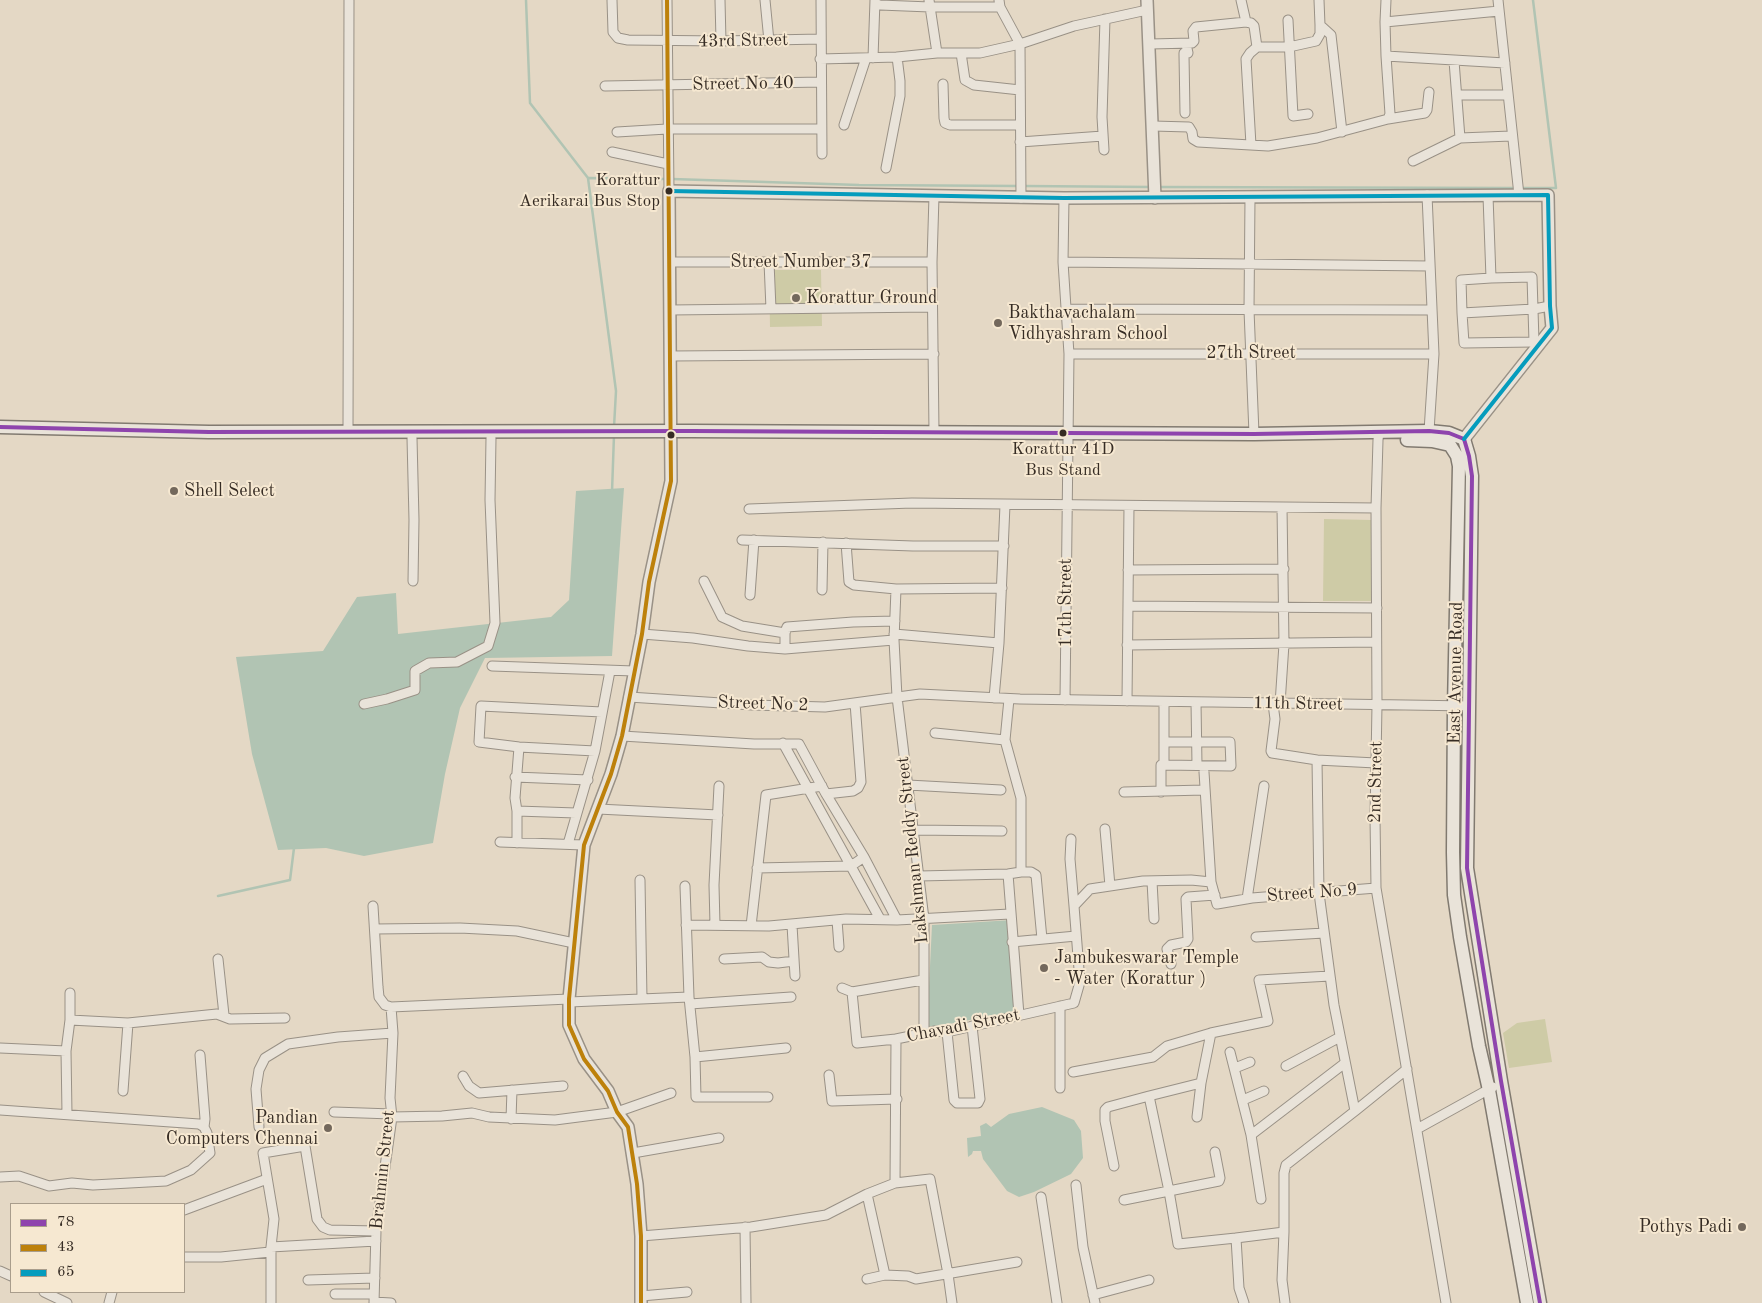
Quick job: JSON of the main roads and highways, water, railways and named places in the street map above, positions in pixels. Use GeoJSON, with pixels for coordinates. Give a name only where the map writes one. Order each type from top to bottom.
{"type":"FeatureCollection","features":[{"type":"Feature","properties":{"kind":"main road"},"geometry":{"type":"LineString","coordinates":[[0,427],[347,435],[596,435]]}},
{"type":"Feature","properties":{"kind":"main road","name":"East Avenue Road"},"geometry":{"type":"LineString","coordinates":[[596,435],[934,432],[1068,435],[1149,440],[1378,436],[1429,431],[1450,433],[1464,439],[1469,456],[1454,707],[1454,895],[1461,946],[1527,1303]]}},
{"type":"Feature","properties":{"kind":"main road"},"geometry":{"type":"LineString","coordinates":[[0,434],[210,439],[347,435],[412,438],[596,435]]}},
{"type":"Feature","properties":{"kind":"main road","name":"East Avenue Road"},"geometry":{"type":"LineString","coordinates":[[671,435],[695,437],[1254,434],[1378,436],[1432,441],[1450,446],[1457,456],[1466,482],[1470,706],[1467,868],[1501,1081],[1540,1303]]}},
{"type":"Feature","properties":{"kind":"waterway"},"geometry":{"type":"LineString","coordinates":[[526,0],[530,103],[588,178],[616,391],[614,427]]}},
{"type":"Feature","properties":{"kind":"waterway"},"geometry":{"type":"LineString","coordinates":[[1521,188],[1556,188],[1533,0]]}},
{"type":"Feature","properties":{"kind":"waterway"},"geometry":{"type":"LineString","coordinates":[[589,178],[666,179]]}},
{"type":"Feature","properties":{"kind":"waterway"},"geometry":{"type":"LineString","coordinates":[[672,179],[859,185],[1018,186]]}},
{"type":"Feature","properties":{"kind":"waterway"},"geometry":{"type":"LineString","coordinates":[[1024,186],[1151,187]]}},
{"type":"Feature","properties":{"kind":"waterway"},"geometry":{"type":"LineString","coordinates":[[1159,187],[1516,188]]}},
{"type":"Feature","properties":{"kind":"waterway"},"geometry":{"type":"LineString","coordinates":[[612,492],[614,435]]}},
{"type":"Feature","properties":{"kind":"waterway"},"geometry":{"type":"LineString","coordinates":[[218,896],[290,880],[294,848]]}},
{"type":"Feature","properties":{"kind":"place","name":"Korattur Aerikarai Bus Stop"},"geometry":{"type":"Point","coordinates":[669,191]}},
{"type":"Feature","properties":{"kind":"place","name":"Korattur Ground"},"geometry":{"type":"Point","coordinates":[796,298]}},
{"type":"Feature","properties":{"kind":"place","name":"Bakthavachalam Vidhyashram School"},"geometry":{"type":"Point","coordinates":[998,323]}},
{"type":"Feature","properties":{"kind":"place","name":"Korattur 41D Bus Stand"},"geometry":{"type":"Point","coordinates":[1063,433]}},
{"type":"Feature","properties":{"kind":"place","name":"Shell Select"},"geometry":{"type":"Point","coordinates":[174,491]}},
{"type":"Feature","properties":{"kind":"place","name":"Jambukeswarar Temple - Water (Korattur )"},"geometry":{"type":"Point","coordinates":[1044,968]}},
{"type":"Feature","properties":{"kind":"place","name":"Pandian Computers Chennai"},"geometry":{"type":"Point","coordinates":[328,1128]}},
{"type":"Feature","properties":{"kind":"place","name":"Pothys Padi"},"geometry":{"type":"Point","coordinates":[1742,1227]}}]}
